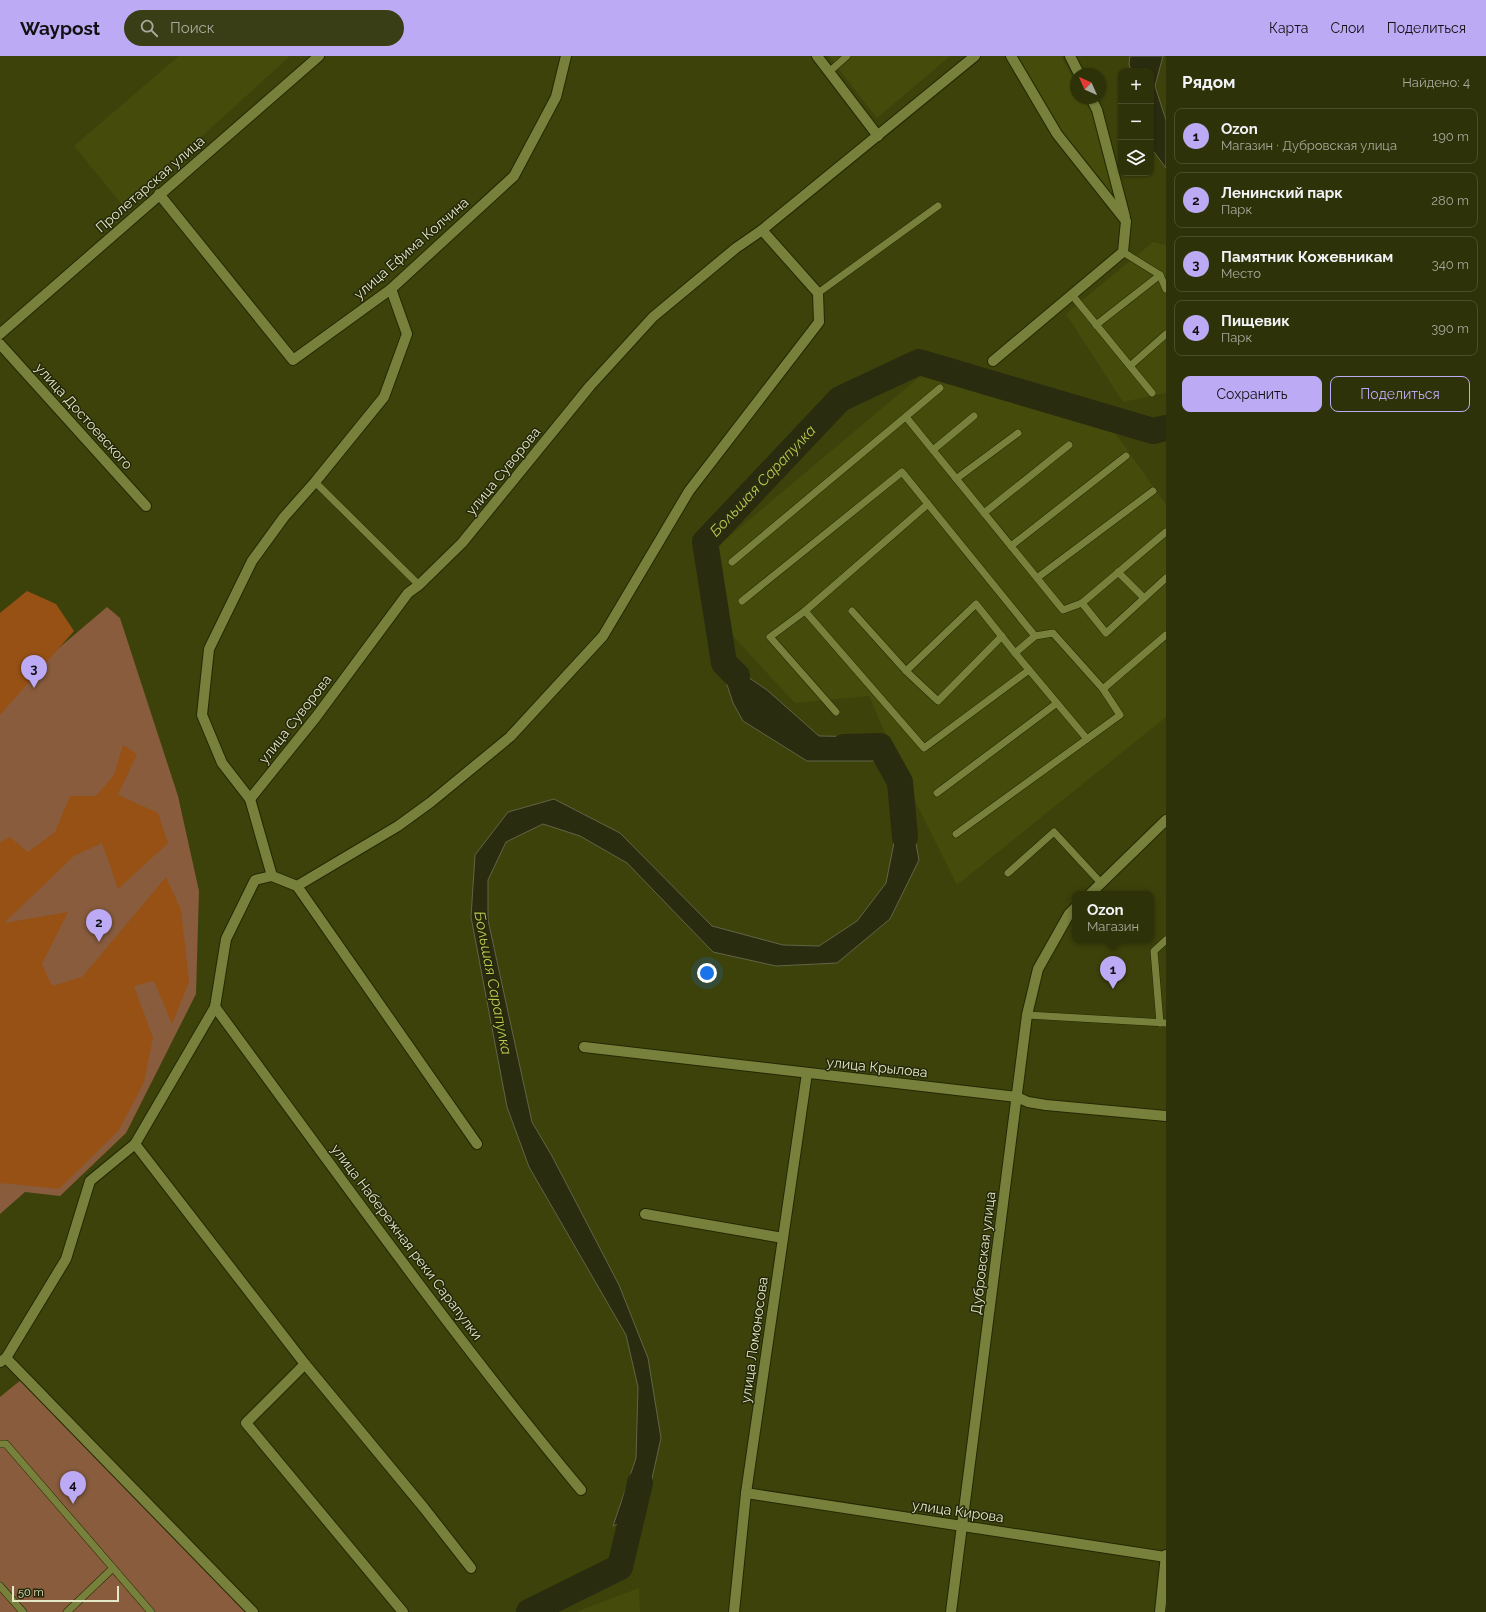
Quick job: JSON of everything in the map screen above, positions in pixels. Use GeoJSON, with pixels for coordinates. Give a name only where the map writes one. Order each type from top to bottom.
{"type":"FeatureCollection","features":[{"type":"Feature","properties":{"kind":"street","name":"Пролетарская улица"},"geometry":{"type":"LineString","coordinates":[[0,334],[319,56]]}},
{"type":"Feature","properties":{"kind":"street","name":"улица Ефима Колчина"},"geometry":{"type":"LineString","coordinates":[[159,194],[293,360],[391,289],[514,176],[556,97],[566,56]]}},
{"type":"Feature","properties":{"kind":"street"},"geometry":{"type":"LineString","coordinates":[[817,56],[878,136]]}},
{"type":"Feature","properties":{"kind":"street"},"geometry":{"type":"LineString","coordinates":[[297,886],[398,826],[510,737],[603,636],[689,491],[819,322],[818,293],[762,230],[975,56]]}},
{"type":"Feature","properties":{"kind":"street"},"geometry":{"type":"LineString","coordinates":[[1011,56],[1058,134],[1126,221]]}},
{"type":"Feature","properties":{"kind":"street"},"geometry":{"type":"LineString","coordinates":[[1070,56],[1076,68]]}},
{"type":"Feature","properties":{"kind":"street"},"geometry":{"type":"LineString","coordinates":[[993,361],[1123,252],[1126,221],[1097,110],[1094,104]]}},
{"type":"Feature","properties":{"kind":"street","name":"улица Суворова"},"geometry":{"type":"LineString","coordinates":[[250,799],[316,717],[408,593],[419,585],[462,543],[590,386],[653,317],[736,248],[762,230]]}},
{"type":"Feature","properties":{"kind":"street"},"geometry":{"type":"LineString","coordinates":[[272,876],[250,799],[222,763],[202,715],[209,649],[252,561],[284,517],[315,482],[384,397],[407,334],[391,289]]}},
{"type":"Feature","properties":{"kind":"street","name":"улица Достоевского"},"geometry":{"type":"LineString","coordinates":[[0,344],[146,506]]}},
{"type":"Feature","properties":{"kind":"street"},"geometry":{"type":"LineString","coordinates":[[1093,891],[1166,820]]}},
{"type":"Feature","properties":{"kind":"street"},"geometry":{"type":"LineString","coordinates":[[253,1612],[3,1360],[66,1259],[90,1181],[135,1144],[215,1007],[226,939],[255,880],[272,876],[297,886],[477,1144]]}},
{"type":"Feature","properties":{"kind":"street","name":"Дубровская улица"},"geometry":{"type":"LineString","coordinates":[[951,1612],[1027,1015],[1038,969],[1072,911]]}},
{"type":"Feature","properties":{"kind":"street","name":"улица Набережная реки Сарапулки"},"geometry":{"type":"LineString","coordinates":[[215,1007],[386,1240],[525,1422],[581,1490]]}},
{"type":"Feature","properties":{"kind":"street","name":"улица Крылова"},"geometry":{"type":"LineString","coordinates":[[584,1047],[1017,1097],[1028,1102],[1046,1105],[1166,1116]]}},
{"type":"Feature","properties":{"kind":"street","name":"улица Ломоносова"},"geometry":{"type":"LineString","coordinates":[[734,1612],[746,1493],[807,1073]]}},
{"type":"Feature","properties":{"kind":"street"},"geometry":{"type":"LineString","coordinates":[[135,1144],[305,1364],[424,1508],[471,1568]]}},
{"type":"Feature","properties":{"kind":"street"},"geometry":{"type":"LineString","coordinates":[[645,1214],[783,1238]]}},
{"type":"Feature","properties":{"kind":"street"},"geometry":{"type":"LineString","coordinates":[[305,1364],[246,1423],[403,1612]]}},
{"type":"Feature","properties":{"kind":"street","name":"улица Кирова"},"geometry":{"type":"LineString","coordinates":[[746,1493],[1166,1557]]}},
{"type":"Feature","properties":{"kind":"street"},"geometry":{"type":"LineString","coordinates":[[1160,1612],[1166,1557]]}},
{"type":"Feature","properties":{"kind":"lane"},"geometry":{"type":"LineString","coordinates":[[829,72],[847,56]]}},
{"type":"Feature","properties":{"kind":"lane"},"geometry":{"type":"LineString","coordinates":[[818,293],[938,206]]}},
{"type":"Feature","properties":{"kind":"lane"},"geometry":{"type":"LineString","coordinates":[[1123,252],[1160,275],[1166,289]]}},
{"type":"Feature","properties":{"kind":"lane"},"geometry":{"type":"LineString","coordinates":[[1096,325],[1160,275]]}},
{"type":"Feature","properties":{"kind":"lane"},"geometry":{"type":"LineString","coordinates":[[1072,295],[1152,393]]}},
{"type":"Feature","properties":{"kind":"lane"},"geometry":{"type":"LineString","coordinates":[[1130,366],[1166,334]]}},
{"type":"Feature","properties":{"kind":"lane"},"geometry":{"type":"LineString","coordinates":[[732,562],[940,388]]}},
{"type":"Feature","properties":{"kind":"lane"},"geometry":{"type":"LineString","coordinates":[[933,450],[974,416]]}},
{"type":"Feature","properties":{"kind":"lane"},"geometry":{"type":"LineString","coordinates":[[906,417],[1063,610],[1082,603],[1166,532]]}},
{"type":"Feature","properties":{"kind":"lane"},"geometry":{"type":"LineString","coordinates":[[956,479],[1018,434]]}},
{"type":"Feature","properties":{"kind":"lane"},"geometry":{"type":"LineString","coordinates":[[984,513],[1069,445]]}},
{"type":"Feature","properties":{"kind":"lane"},"geometry":{"type":"LineString","coordinates":[[1011,546],[1126,456]]}},
{"type":"Feature","properties":{"kind":"lane"},"geometry":{"type":"LineString","coordinates":[[742,602],[902,472],[1035,636]]}},
{"type":"Feature","properties":{"kind":"lane"},"geometry":{"type":"LineString","coordinates":[[315,482],[419,585]]}},
{"type":"Feature","properties":{"kind":"lane"},"geometry":{"type":"LineString","coordinates":[[1037,578],[1153,491]]}},
{"type":"Feature","properties":{"kind":"lane"},"geometry":{"type":"LineString","coordinates":[[836,712],[770,637],[805,611],[928,504]]}},
{"type":"Feature","properties":{"kind":"lane"},"geometry":{"type":"LineString","coordinates":[[1118,572],[1144,598]]}},
{"type":"Feature","properties":{"kind":"lane"},"geometry":{"type":"LineString","coordinates":[[1082,603],[1106,634],[1166,578]]}},
{"type":"Feature","properties":{"kind":"lane"},"geometry":{"type":"LineString","coordinates":[[906,671],[976,604],[1087,739]]}},
{"type":"Feature","properties":{"kind":"lane"},"geometry":{"type":"LineString","coordinates":[[805,611],[924,748],[1029,670]]}},
{"type":"Feature","properties":{"kind":"lane"},"geometry":{"type":"LineString","coordinates":[[852,611],[906,671],[938,701],[1002,636]]}},
{"type":"Feature","properties":{"kind":"lane"},"geometry":{"type":"LineString","coordinates":[[956,834],[1120,715],[1103,689],[1054,633],[1035,636],[1015,653]]}},
{"type":"Feature","properties":{"kind":"lane"},"geometry":{"type":"LineString","coordinates":[[1103,689],[1166,635]]}},
{"type":"Feature","properties":{"kind":"lane"},"geometry":{"type":"LineString","coordinates":[[937,793],[1057,703]]}},
{"type":"Feature","properties":{"kind":"lane"},"geometry":{"type":"LineString","coordinates":[[1008,873],[1054,832],[1101,883]]}},
{"type":"Feature","properties":{"kind":"lane"},"geometry":{"type":"LineString","coordinates":[[1027,1015],[1163,1023],[1154,951],[1166,940]]}},
{"type":"Feature","properties":{"kind":"lane"},"geometry":{"type":"LineString","coordinates":[[0,1444],[6,1444],[151,1612]]}},
{"type":"Feature","properties":{"kind":"lane"},"geometry":{"type":"LineString","coordinates":[[67,1612],[113,1568]]}},
{"type":"Feature","properties":{"kind":"lane"},"geometry":{"type":"LineString","coordinates":[[0,1586],[23,1612]]}},
{"type":"Feature","properties":{"kind":"shaded area"},"geometry":{"type":"Polygon","coordinates":[[[179,56],[290,56],[124,207],[74,146],[179,56]]]}},
{"type":"Feature","properties":{"kind":"shaded area"},"geometry":{"type":"Polygon","coordinates":[[[829,56],[950,56],[877,118],[829,56]]]}},
{"type":"Feature","properties":{"kind":"shaded area"},"geometry":{"type":"Polygon","coordinates":[[[1018,56],[1061,56],[1070,73],[1070,104],[1087,104],[1094,117],[1117,200],[1062,131],[1018,56]]]}},
{"type":"Feature","properties":{"kind":"shaded area"},"geometry":{"type":"Polygon","coordinates":[[[1153,242],[1166,245],[1166,393],[1123,402],[1066,314],[1153,242]]]}},
{"type":"Feature","properties":{"kind":"shaded area"},"geometry":{"type":"Polygon","coordinates":[[[924,373],[1110,425],[1166,505],[1166,717],[957,885],[913,797],[869,696],[795,703],[719,621],[718,546],[924,373]]]}},
{"type":"Feature","properties":{"kind":"shaded area"},"geometry":{"type":"Polygon","coordinates":[[[27,591],[56,604],[74,631],[0,715],[0,613],[27,591]]]}},
{"type":"Feature","properties":{"kind":"shaded area"},"geometry":{"type":"Polygon","coordinates":[[[107,607],[120,618],[178,796],[199,891],[196,994],[126,1133],[60,1196],[25,1192],[0,1214],[0,698],[107,607]]]}},
{"type":"Feature","properties":{"kind":"shaded area"},"geometry":{"type":"Polygon","coordinates":[[[123,745],[137,754],[118,795],[158,813],[168,843],[118,889],[102,843],[74,856],[4,923],[68,912],[42,964],[52,986],[82,977],[166,877],[181,910],[189,982],[172,1024],[154,981],[134,986],[153,1038],[144,1082],[119,1130],[59,1189],[2,1183],[0,1185],[0,842],[10,837],[28,852],[55,832],[70,796],[96,796],[114,775],[123,745]]]}},
{"type":"Feature","properties":{"kind":"shaded area"},"geometry":{"type":"Polygon","coordinates":[[[27,1375],[246,1612],[0,1612],[0,1397],[27,1375]]]}},
{"type":"Feature","properties":{"kind":"shaded area"},"geometry":{"type":"Polygon","coordinates":[[[639,1588],[640,1612],[576,1612],[639,1588]]]}},
{"type":"Feature","properties":{"kind":"water"},"geometry":{"type":"Polygon","coordinates":[[[1130,56],[1163,56],[1155,86],[1166,120],[1166,168],[1154,152],[1154,68],[1130,68],[1130,56]]]}},
{"type":"Feature","properties":{"kind":"water"},"geometry":{"type":"Polygon","coordinates":[[[731,643],[739,671],[767,690],[819,736],[877,737],[885,761],[807,761],[743,721],[733,703],[715,648],[731,643]]]}},
{"type":"Feature","properties":{"kind":"water"},"geometry":{"type":"Polygon","coordinates":[[[903,797],[914,833],[919,860],[890,919],[837,963],[776,966],[713,952],[627,863],[580,836],[543,824],[506,842],[488,880],[488,920],[532,1122],[552,1156],[619,1285],[648,1358],[661,1438],[649,1492],[631,1518],[613,1526],[636,1458],[638,1387],[626,1335],[529,1167],[507,1107],[471,917],[475,855],[508,812],[554,799],[620,833],[712,926],[783,945],[819,946],[857,921],[886,883],[903,797]]]}},
{"type":"Feature","properties":{"kind":"waterway","name":"Большая Сарапулка"},"geometry":{"type":"LineString","coordinates":[[737,676],[724,663],[705,542],[840,399],[919,362],[1153,431],[1166,428]]}},
{"type":"Feature","properties":{"kind":"waterway","name":"Большая Сарапулка"},"geometry":{"type":"LineString","coordinates":[[844,747],[880,746],[900,782],[905,837]]}},
{"type":"Feature","properties":{"kind":"waterway","name":"Большая Сарапулка"},"geometry":{"type":"LineString","coordinates":[[529,1612],[620,1567],[640,1483]]}},
{"type":"Feature","properties":{"kind":"place","name":"Памятник Кожевникам"},"geometry":{"type":"Point","coordinates":[34,688]}},
{"type":"Feature","properties":{"kind":"place","name":"Ленинский парк"},"geometry":{"type":"Point","coordinates":[99,942]}},
{"type":"Feature","properties":{"kind":"place","name":"Ozon"},"geometry":{"type":"Point","coordinates":[1113,989]}},
{"type":"Feature","properties":{"kind":"place","name":"Пищевик"},"geometry":{"type":"Point","coordinates":[73,1504]}}]}
